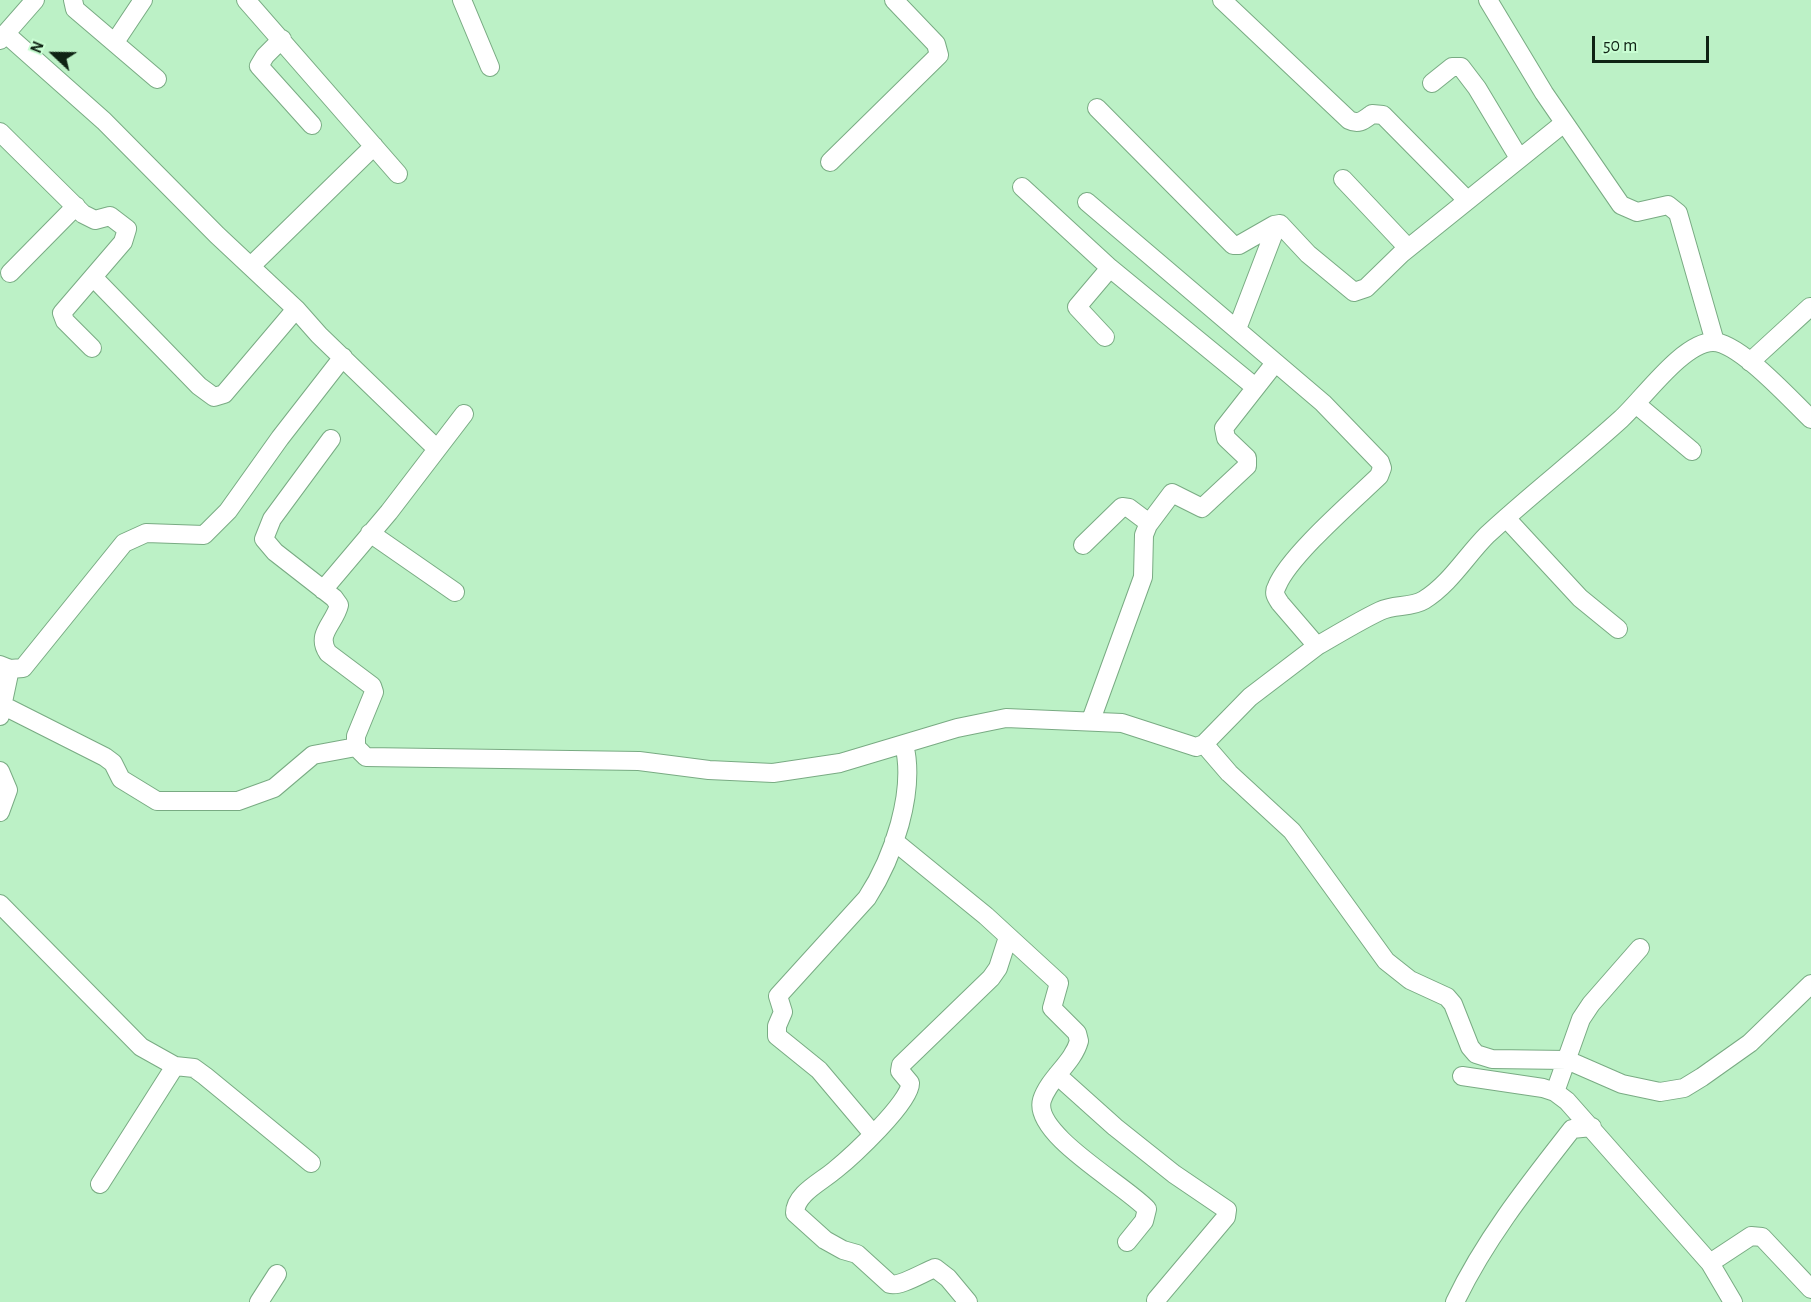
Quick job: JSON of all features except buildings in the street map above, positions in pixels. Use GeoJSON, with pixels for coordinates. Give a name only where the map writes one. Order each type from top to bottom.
{"type":"FeatureCollection","features":[{"type":"Feature","properties":{"kind":"street"},"geometry":{"type":"LineString","coordinates":[[35,0],[3,37],[104,121],[437,449]]}},
{"type":"Feature","properties":{"kind":"street"},"geometry":{"type":"LineString","coordinates":[[73,0],[75,9],[157,78]]}},
{"type":"Feature","properties":{"kind":"street"},"geometry":{"type":"LineString","coordinates":[[115,42],[143,0]]}},
{"type":"Feature","properties":{"kind":"street"},"geometry":{"type":"LineString","coordinates":[[246,0],[398,174]]}},
{"type":"Feature","properties":{"kind":"street"},"geometry":{"type":"LineString","coordinates":[[462,0],[490,67]]}},
{"type":"Feature","properties":{"kind":"street"},"geometry":{"type":"LineString","coordinates":[[830,162],[939,55],[936,44],[894,0]]}},
{"type":"Feature","properties":{"kind":"street"},"geometry":{"type":"LineString","coordinates":[[1222,0],[1349,120],[1355,123],[1372,114],[1383,116],[1467,200]]}},
{"type":"Feature","properties":{"kind":"street"},"geometry":{"type":"LineString","coordinates":[[1488,0],[1564,123],[1621,205],[1637,212],[1668,205],[1678,213],[1715,342]]}},
{"type":"Feature","properties":{"kind":"street"},"geometry":{"type":"LineString","coordinates":[[282,39],[265,56],[259,66],[312,125]]}},
{"type":"Feature","properties":{"kind":"street"},"geometry":{"type":"LineString","coordinates":[[1432,83],[1452,67],[1461,67],[1477,88],[1519,158]]}},
{"type":"Feature","properties":{"kind":"street"},"geometry":{"type":"LineString","coordinates":[[1097,108],[1233,245],[1239,245],[1274,225],[1282,225],[1308,254],[1354,292],[1366,288],[1408,248],[1564,123]]}},
{"type":"Feature","properties":{"kind":"street"},"geometry":{"type":"LineString","coordinates":[[0,132],[88,218],[100,220],[110,216],[127,229],[123,242],[61,317],[92,348]]}},
{"type":"Feature","properties":{"kind":"street"},"geometry":{"type":"LineString","coordinates":[[251,266],[374,146]]}},
{"type":"Feature","properties":{"kind":"street"},"geometry":{"type":"LineString","coordinates":[[1343,178],[1408,248]]}},
{"type":"Feature","properties":{"kind":"street"},"geometry":{"type":"LineString","coordinates":[[1022,186],[1110,268],[1255,387]]}},
{"type":"Feature","properties":{"kind":"street"},"geometry":{"type":"LineString","coordinates":[[1087,202],[1323,403],[1377,457],[1382,468],[1379,476],[1299,555],[1276,586],[1275,595],[1280,603],[1317,646]]}},
{"type":"Feature","properties":{"kind":"street"},"geometry":{"type":"LineString","coordinates":[[10,273],[76,206]]}},
{"type":"Feature","properties":{"kind":"street"},"geometry":{"type":"LineString","coordinates":[[1237,329],[1273,236],[1274,225]]}},
{"type":"Feature","properties":{"kind":"street"},"geometry":{"type":"LineString","coordinates":[[1105,337],[1077,307],[1110,268]]}},
{"type":"Feature","properties":{"kind":"street"},"geometry":{"type":"LineString","coordinates":[[93,278],[199,386],[214,397],[220,398],[296,309]]}},
{"type":"Feature","properties":{"kind":"street"},"geometry":{"type":"LineString","coordinates":[[1750,362],[1810,307]]}},
{"type":"Feature","properties":{"kind":"street"},"geometry":{"type":"LineString","coordinates":[[332,439],[272,519],[264,539],[275,552],[339,605],[323,637],[323,645],[328,653],[372,686],[374,692],[356,736],[356,747],[366,757],[377,759],[639,761],[709,770],[773,773],[840,763],[957,728],[1006,718],[1122,723],[1196,747],[1204,744],[1250,697],[1317,646],[1380,611],[1422,601],[1440,587],[1506,518],[1636,404],[1685,353],[1703,343],[1715,342],[1737,352],[1811,419]]}},
{"type":"Feature","properties":{"kind":"street"},"geometry":{"type":"LineString","coordinates":[[343,357],[204,535],[146,533],[124,543],[31,660],[23,668],[5,667],[1,711],[105,758],[113,763],[121,779],[157,801],[238,801],[274,788],[313,755],[356,747]]}},
{"type":"Feature","properties":{"kind":"street"},"geometry":{"type":"LineString","coordinates":[[1091,720],[1143,577],[1144,535],[1149,523],[1172,493],[1202,508],[1247,466],[1247,458],[1226,438],[1224,428],[1275,363]]}},
{"type":"Feature","properties":{"kind":"street"},"geometry":{"type":"LineString","coordinates":[[1636,404],[1692,451]]}},
{"type":"Feature","properties":{"kind":"street"},"geometry":{"type":"LineString","coordinates":[[323,590],[464,414]]}},
{"type":"Feature","properties":{"kind":"street"},"geometry":{"type":"LineString","coordinates":[[1083,545],[1122,507],[1129,508],[1149,523]]}},
{"type":"Feature","properties":{"kind":"street"},"geometry":{"type":"LineString","coordinates":[[1506,518],[1580,598],[1618,629]]}},
{"type":"Feature","properties":{"kind":"street"},"geometry":{"type":"LineString","coordinates":[[370,533],[455,592]]}},
{"type":"Feature","properties":{"kind":"street"},"geometry":{"type":"LineString","coordinates":[[873,1134],[819,1070],[782,1040],[776,1031],[783,1012],[778,996],[867,898],[879,879],[894,841],[908,776],[904,744]]}},
{"type":"Feature","properties":{"kind":"street"},"geometry":{"type":"LineString","coordinates":[[1204,744],[1229,773],[1292,831],[1386,961],[1400,974],[1447,997],[1453,1004],[1470,1047],[1476,1054],[1492,1059],[1567,1060],[1636,1089],[1660,1092],[1677,1090],[1702,1077],[1750,1043],[1811,984]]}},
{"type":"Feature","properties":{"kind":"street"},"geometry":{"type":"LineString","coordinates":[[0,771],[8,790],[0,812]]}},
{"type":"Feature","properties":{"kind":"street"},"geometry":{"type":"LineString","coordinates":[[894,841],[1059,983],[1052,1008],[1079,1037],[1078,1046],[1057,1074],[1041,1103],[1045,1123],[1058,1137],[1147,1209],[1144,1221],[1127,1242]]}},
{"type":"Feature","properties":{"kind":"street"},"geometry":{"type":"LineString","coordinates":[[0,904],[141,1047],[175,1066],[194,1068],[311,1163]]}},
{"type":"Feature","properties":{"kind":"street"},"geometry":{"type":"LineString","coordinates":[[968,1302],[948,1278],[935,1268],[919,1277],[892,1286],[856,1254],[825,1240],[795,1213],[795,1206],[801,1198],[836,1170],[873,1134],[910,1088],[900,1071],[901,1065],[991,978],[998,968],[1008,937]]}},
{"type":"Feature","properties":{"kind":"street"},"geometry":{"type":"LineString","coordinates":[[1555,1092],[1575,1032],[1591,1004],[1640,948]]}},
{"type":"Feature","properties":{"kind":"street"},"geometry":{"type":"LineString","coordinates":[[100,1184],[175,1066]]}},
{"type":"Feature","properties":{"kind":"street"},"geometry":{"type":"LineString","coordinates":[[1057,1074],[1115,1127],[1174,1174],[1227,1210],[1226,1217],[1156,1300]]}},
{"type":"Feature","properties":{"kind":"street"},"geometry":{"type":"LineString","coordinates":[[1462,1076],[1543,1088],[1555,1092],[1592,1127],[1710,1263],[1733,1302]]}},
{"type":"Feature","properties":{"kind":"street"},"geometry":{"type":"LineString","coordinates":[[1455,1302],[1470,1271],[1525,1189],[1572,1129],[1592,1127]]}},
{"type":"Feature","properties":{"kind":"street"},"geometry":{"type":"LineString","coordinates":[[1710,1263],[1750,1236],[1756,1235],[1766,1239],[1811,1289]]}},
{"type":"Feature","properties":{"kind":"street"},"geometry":{"type":"LineString","coordinates":[[259,1302],[277,1274]]}}]}
